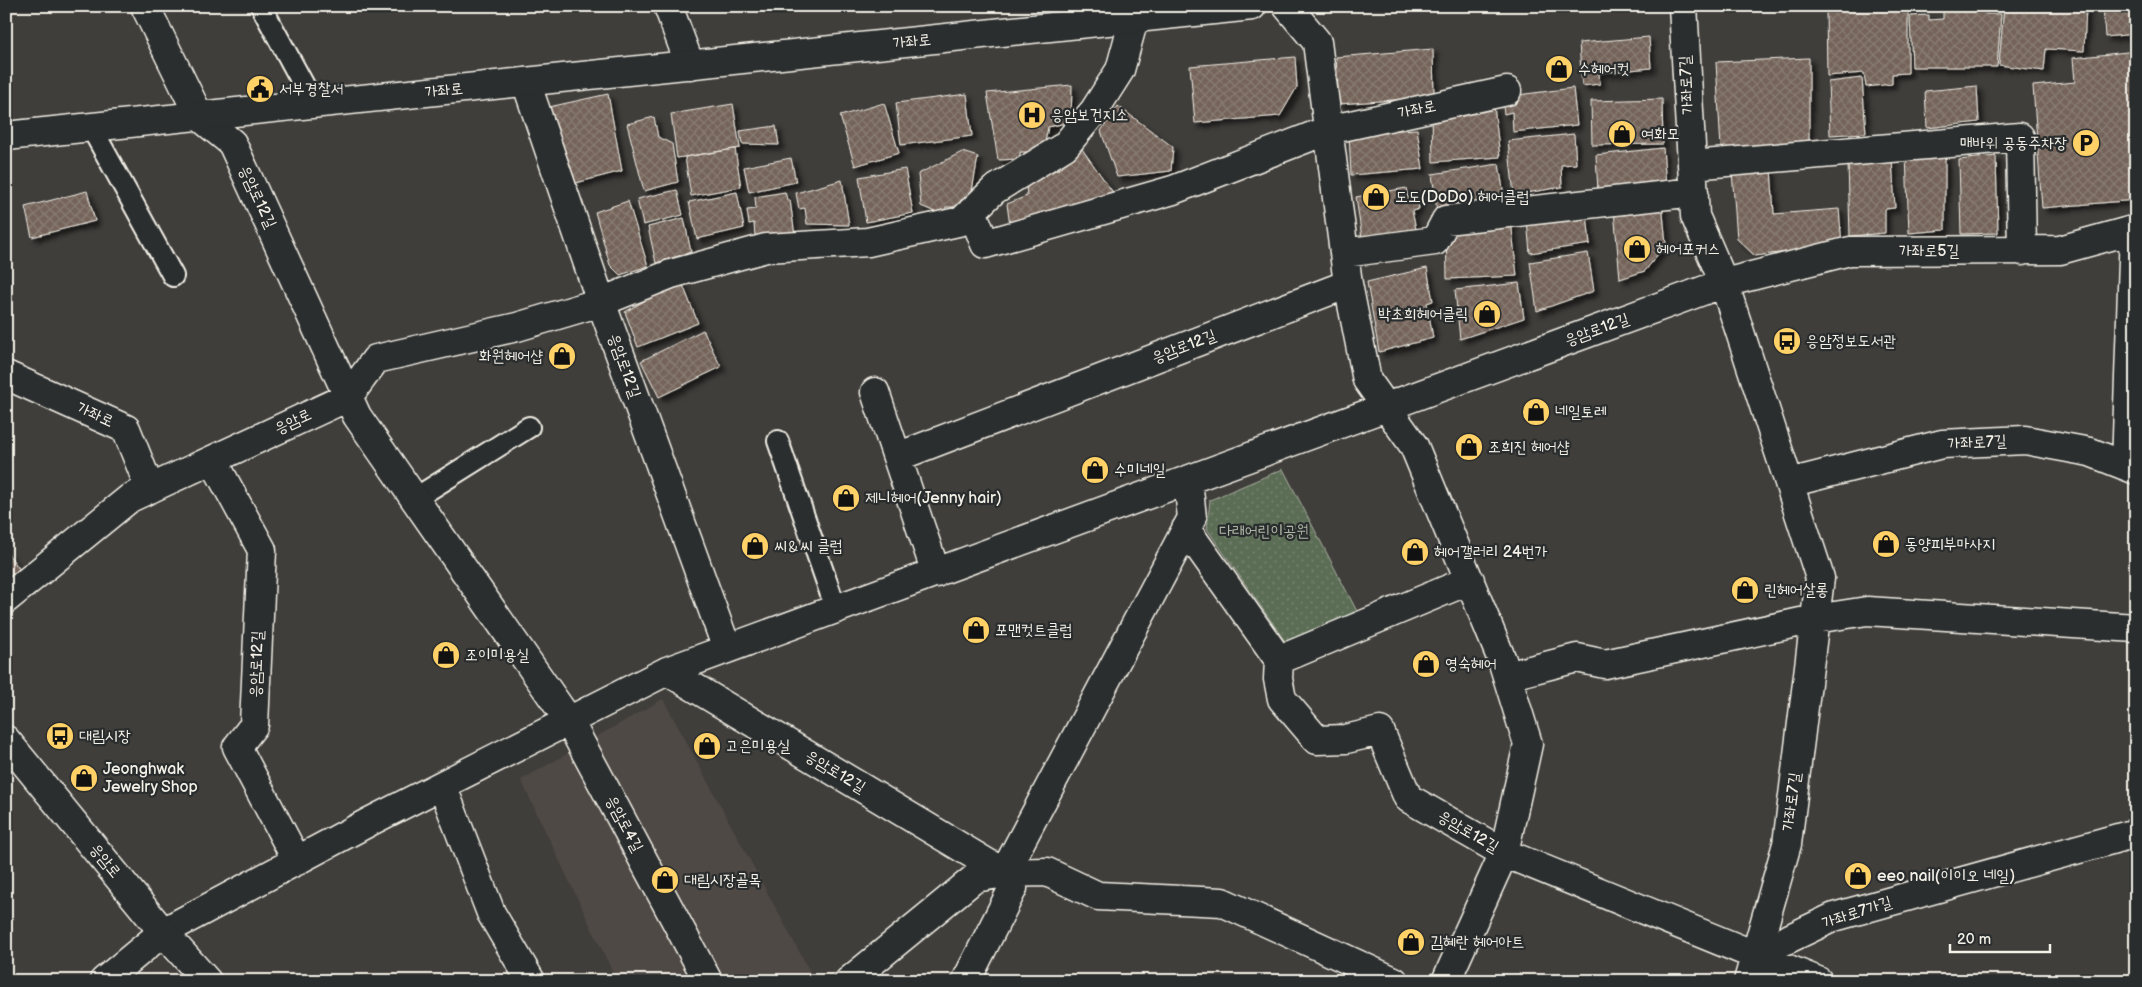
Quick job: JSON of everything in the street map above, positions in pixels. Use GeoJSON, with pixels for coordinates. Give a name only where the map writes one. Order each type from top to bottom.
{"type":"FeatureCollection","features":[{"type":"Feature","properties":{"kind":"street"},"geometry":{"type":"LineString","coordinates":[[145,6],[199,116]]}},
{"type":"Feature","properties":{"kind":"street"},"geometry":{"type":"LineString","coordinates":[[668,6],[690,66]]}},
{"type":"Feature","properties":{"kind":"street","name":"가좌로"},"geometry":{"type":"LineString","coordinates":[[6,136],[1252,6]]}},
{"type":"Feature","properties":{"kind":"street"},"geometry":{"type":"LineString","coordinates":[[1287,6],[1317,42],[1348,284]]}},
{"type":"Feature","properties":{"kind":"street","name":"가좌로7길"},"geometry":{"type":"LineString","coordinates":[[1683,6],[1695,216],[1724,284],[1820,578],[1787,844],[1751,968]]}},
{"type":"Feature","properties":{"kind":"street"},"geometry":{"type":"LineString","coordinates":[[601,302],[670,274],[766,248],[868,242],[962,220],[994,190],[1065,146],[1094,111],[1120,70],[1134,19]]}},
{"type":"Feature","properties":{"kind":"street","name":"응암로12길"},"geometry":{"type":"LineString","coordinates":[[526,82],[601,302],[727,649]]}},
{"type":"Feature","properties":{"kind":"street","name":"가좌로"},"geometry":{"type":"LineString","coordinates":[[972,212],[985,244],[1173,190],[1328,130],[1507,91]]}},
{"type":"Feature","properties":{"kind":"street","name":"응암로12길"},"geometry":{"type":"LineString","coordinates":[[199,116],[232,143],[357,416],[569,721]]}},
{"type":"Feature","properties":{"kind":"street"},"geometry":{"type":"LineString","coordinates":[[1692,165],[2020,137],[2022,251]]}},
{"type":"Feature","properties":{"kind":"street"},"geometry":{"type":"LineString","coordinates":[[1344,253],[1436,241],[1446,220],[1694,192]]}},
{"type":"Feature","properties":{"kind":"street"},"geometry":{"type":"LineString","coordinates":[[2131,468],[2135,230]]}},
{"type":"Feature","properties":{"kind":"street","name":"가좌로5길"},"geometry":{"type":"LineString","coordinates":[[1724,284],[1850,251],[2060,250],[2135,230]]}},
{"type":"Feature","properties":{"kind":"street","name":"응암로12길"},"geometry":{"type":"LineString","coordinates":[[897,457],[1348,284],[1366,380],[1414,446],[1470,580],[1507,676],[1528,744],[1504,853],[1408,798],[1380,731],[1346,740],[1317,740],[1282,699],[1278,679],[1279,660]]}},
{"type":"Feature","properties":{"kind":"street","name":"응암로12길"},"geometry":{"type":"LineString","coordinates":[[104,981],[163,932],[442,785],[666,671],[1724,284]]}},
{"type":"Feature","properties":{"kind":"street","name":"응암로"},"geometry":{"type":"LineString","coordinates":[[6,599],[130,498],[348,397],[376,358],[517,327],[601,302]]}},
{"type":"Feature","properties":{"kind":"street","name":"가좌로"},"geometry":{"type":"LineString","coordinates":[[6,375],[126,429],[150,489]]}},
{"type":"Feature","properties":{"kind":"street"},"geometry":{"type":"LineString","coordinates":[[875,392],[936,573]]}},
{"type":"Feature","properties":{"kind":"street","name":"가좌로7길"},"geometry":{"type":"LineString","coordinates":[[1789,482],[1942,444],[2025,440],[2090,452],[2131,468]]}},
{"type":"Feature","properties":{"kind":"street","name":"응암로12길"},"geometry":{"type":"LineString","coordinates":[[213,460],[262,550],[254,725],[237,747],[297,861]]}},
{"type":"Feature","properties":{"kind":"street"},"geometry":{"type":"LineString","coordinates":[[1004,873],[1192,518],[1188,480]]}},
{"type":"Feature","properties":{"kind":"street"},"geometry":{"type":"LineString","coordinates":[[1186,529],[1279,660],[1470,580]]}},
{"type":"Feature","properties":{"kind":"street"},"geometry":{"type":"LineString","coordinates":[[1507,676],[1577,658],[1605,664],[1815,619],[1867,611],[2136,628]]}},
{"type":"Feature","properties":{"kind":"street","name":"응암로12길"},"geometry":{"type":"LineString","coordinates":[[666,671],[1004,873]]}},
{"type":"Feature","properties":{"kind":"street","name":"응암로4길"},"geometry":{"type":"LineString","coordinates":[[569,721],[708,981]]}},
{"type":"Feature","properties":{"kind":"street","name":"응암로"},"geometry":{"type":"LineString","coordinates":[[6,740],[163,932],[207,981]]}},
{"type":"Feature","properties":{"kind":"street"},"geometry":{"type":"LineString","coordinates":[[442,785],[491,912],[531,981]]}},
{"type":"Feature","properties":{"kind":"street","name":"가좌로7가길"},"geometry":{"type":"LineString","coordinates":[[1751,968],[1834,917],[2136,833]]}},
{"type":"Feature","properties":{"kind":"street"},"geometry":{"type":"LineString","coordinates":[[1446,981],[1504,853],[1751,968],[1818,981]]}},
{"type":"Feature","properties":{"kind":"street"},"geometry":{"type":"LineString","coordinates":[[849,981],[975,878],[1004,873],[1047,872],[1098,896],[1222,902],[1394,981]]}},
{"type":"Feature","properties":{"kind":"street"},"geometry":{"type":"LineString","coordinates":[[966,981],[1013,888],[1004,873]]}},
{"type":"Feature","properties":{"kind":"lane"},"geometry":{"type":"LineString","coordinates":[[261,6],[314,104]]}},
{"type":"Feature","properties":{"kind":"lane"},"geometry":{"type":"LineString","coordinates":[[91,127],[173,276]]}},
{"type":"Feature","properties":{"kind":"lane"},"geometry":{"type":"LineString","coordinates":[[414,499],[529,427]]}},
{"type":"Feature","properties":{"kind":"lane"},"geometry":{"type":"LineString","coordinates":[[778,441],[836,609]]}},
{"type":"Feature","properties":{"kind":"shaded area"},"geometry":{"type":"Polygon","coordinates":[[[362,6],[412,6],[406,10],[362,6]]]}},
{"type":"Feature","properties":{"kind":"shaded area","name":"대림시장골목"},"geometry":{"type":"Polygon","coordinates":[[[663,699],[815,981],[617,981],[521,780],[663,699]]]}},
{"type":"Feature","properties":{"kind":"green space","name":"다래어린이공원"},"geometry":{"type":"Polygon","coordinates":[[[1283,469],[1361,619],[1289,647],[1207,529],[1210,500],[1283,469]]]}},
{"type":"Feature","properties":{"kind":"building"},"geometry":{"type":"Polygon","coordinates":[[[1856,6],[1908,6],[1908,73],[1892,74],[1892,84],[1866,87],[1864,73],[1827,76],[1826,10],[1856,6]]]}},
{"type":"Feature","properties":{"kind":"building"},"geometry":{"type":"Polygon","coordinates":[[[2004,6],[2086,6],[2084,51],[2046,49],[2044,71],[1999,65],[2004,6]]]}},
{"type":"Feature","properties":{"kind":"building"},"geometry":{"type":"Polygon","coordinates":[[[2103,6],[2136,6],[2136,34],[2105,37],[2103,6]]]}},
{"type":"Feature","properties":{"kind":"building"},"geometry":{"type":"Polygon","coordinates":[[[1943,9],[1986,9],[1986,14],[2001,14],[1997,67],[1912,67],[1910,16],[1929,15],[1929,20],[1943,19],[1943,9]]]}},
{"type":"Feature","properties":{"kind":"building"},"geometry":{"type":"Polygon","coordinates":[[[1649,37],[1651,68],[1599,73],[1600,84],[1582,86],[1579,43],[1649,37]]]}},
{"type":"Feature","properties":{"kind":"building"},"geometry":{"type":"Polygon","coordinates":[[[1433,49],[1434,97],[1339,104],[1336,57],[1433,49]]]}},
{"type":"Feature","properties":{"kind":"building","name":"매바위 공동주차장"},"geometry":{"type":"Polygon","coordinates":[[[2136,51],[2136,200],[2042,208],[2033,86],[2075,82],[2073,58],[2136,51]]]}},
{"type":"Feature","properties":{"kind":"building"},"geometry":{"type":"Polygon","coordinates":[[[1295,57],[1297,87],[1280,116],[1195,123],[1190,66],[1295,57]]]}},
{"type":"Feature","properties":{"kind":"building"},"geometry":{"type":"Polygon","coordinates":[[[1809,58],[1809,145],[1721,149],[1716,62],[1809,58]]]}},
{"type":"Feature","properties":{"kind":"building"},"geometry":{"type":"Polygon","coordinates":[[[1862,78],[1866,133],[1830,135],[1828,82],[1862,78]]]}},
{"type":"Feature","properties":{"kind":"building"},"geometry":{"type":"Polygon","coordinates":[[[1072,85],[1071,122],[1048,127],[1045,142],[1030,152],[1020,152],[1020,159],[998,160],[987,93],[1072,85]]]}},
{"type":"Feature","properties":{"kind":"building"},"geometry":{"type":"Polygon","coordinates":[[[1977,86],[1979,122],[1927,128],[1925,91],[1977,86]]]}},
{"type":"Feature","properties":{"kind":"building"},"geometry":{"type":"Polygon","coordinates":[[[1573,88],[1577,125],[1513,132],[1512,112],[1504,114],[1502,97],[1573,88]]]}},
{"type":"Feature","properties":{"kind":"building"},"geometry":{"type":"Polygon","coordinates":[[[608,94],[622,171],[576,183],[549,107],[608,94]]]}},
{"type":"Feature","properties":{"kind":"building"},"geometry":{"type":"Polygon","coordinates":[[[967,94],[972,136],[901,145],[896,103],[967,94]]]}},
{"type":"Feature","properties":{"kind":"building"},"geometry":{"type":"Polygon","coordinates":[[[1662,99],[1663,144],[1592,145],[1591,101],[1662,99]]]}},
{"type":"Feature","properties":{"kind":"building"},"geometry":{"type":"Polygon","coordinates":[[[884,103],[899,153],[855,166],[840,116],[884,103]]]}},
{"type":"Feature","properties":{"kind":"building"},"geometry":{"type":"Polygon","coordinates":[[[733,104],[740,148],[677,158],[671,114],[733,104]]]}},
{"type":"Feature","properties":{"kind":"building"},"geometry":{"type":"Polygon","coordinates":[[[1118,106],[1173,147],[1171,171],[1117,177],[1101,131],[1118,106]]]}},
{"type":"Feature","properties":{"kind":"building"},"geometry":{"type":"Polygon","coordinates":[[[1494,106],[1500,157],[1433,162],[1432,114],[1494,106]]]}},
{"type":"Feature","properties":{"kind":"building"},"geometry":{"type":"Polygon","coordinates":[[[654,117],[658,137],[672,144],[678,182],[644,191],[627,124],[654,117]]]}},
{"type":"Feature","properties":{"kind":"building"},"geometry":{"type":"Polygon","coordinates":[[[776,126],[779,145],[742,144],[740,131],[776,126]]]}},
{"type":"Feature","properties":{"kind":"building"},"geometry":{"type":"Polygon","coordinates":[[[1417,129],[1423,169],[1351,175],[1349,133],[1417,129]]]}},
{"type":"Feature","properties":{"kind":"building"},"geometry":{"type":"Polygon","coordinates":[[[1574,134],[1576,164],[1561,165],[1562,187],[1514,195],[1508,141],[1574,134]]]}},
{"type":"Feature","properties":{"kind":"building"},"geometry":{"type":"Polygon","coordinates":[[[1663,148],[1666,186],[1598,192],[1596,155],[1663,148]]]}},
{"type":"Feature","properties":{"kind":"building"},"geometry":{"type":"Polygon","coordinates":[[[735,149],[741,187],[691,196],[685,157],[735,149]]]}},
{"type":"Feature","properties":{"kind":"building"},"geometry":{"type":"Polygon","coordinates":[[[1082,149],[1117,198],[1010,226],[1007,204],[1027,196],[1026,183],[1063,167],[1062,158],[1082,149]]]}},
{"type":"Feature","properties":{"kind":"building"},"geometry":{"type":"Polygon","coordinates":[[[962,152],[978,157],[970,202],[961,200],[959,207],[946,207],[942,215],[921,206],[918,174],[962,152]]]}},
{"type":"Feature","properties":{"kind":"building"},"geometry":{"type":"Polygon","coordinates":[[[1945,153],[1945,230],[1909,233],[1906,155],[1945,153]]]}},
{"type":"Feature","properties":{"kind":"building"},"geometry":{"type":"Polygon","coordinates":[[[1996,156],[1998,233],[1961,234],[1959,160],[1996,156]]]}},
{"type":"Feature","properties":{"kind":"building"},"geometry":{"type":"Polygon","coordinates":[[[791,158],[796,182],[749,192],[744,167],[791,158]]]}},
{"type":"Feature","properties":{"kind":"building"},"geometry":{"type":"Polygon","coordinates":[[[1892,159],[1895,208],[1885,209],[1885,233],[1850,236],[1848,163],[1892,159]]]}},
{"type":"Feature","properties":{"kind":"building"},"geometry":{"type":"Polygon","coordinates":[[[1499,164],[1505,202],[1437,212],[1432,174],[1499,164]]]}},
{"type":"Feature","properties":{"kind":"building"},"geometry":{"type":"Polygon","coordinates":[[[1771,168],[1774,214],[1839,209],[1842,245],[1755,256],[1737,239],[1732,171],[1771,168]]]}},
{"type":"Feature","properties":{"kind":"building"},"geometry":{"type":"Polygon","coordinates":[[[905,169],[913,213],[866,222],[859,177],[905,169]]]}},
{"type":"Feature","properties":{"kind":"building"},"geometry":{"type":"Polygon","coordinates":[[[842,180],[849,225],[807,224],[805,208],[799,209],[796,193],[842,180]]]}},
{"type":"Feature","properties":{"kind":"building"},"geometry":{"type":"Polygon","coordinates":[[[1406,188],[1408,198],[1417,195],[1419,209],[1412,211],[1418,238],[1363,245],[1356,197],[1406,188]]]}},
{"type":"Feature","properties":{"kind":"building"},"geometry":{"type":"Polygon","coordinates":[[[677,190],[683,215],[643,225],[637,199],[677,190]]]}},
{"type":"Feature","properties":{"kind":"building"},"geometry":{"type":"Polygon","coordinates":[[[87,191],[95,221],[32,237],[25,207],[87,191]]]}},
{"type":"Feature","properties":{"kind":"building"},"geometry":{"type":"Polygon","coordinates":[[[737,192],[744,228],[697,239],[689,202],[737,192]]]}},
{"type":"Feature","properties":{"kind":"building"},"geometry":{"type":"Polygon","coordinates":[[[785,192],[787,200],[790,200],[795,236],[755,236],[754,223],[749,224],[747,210],[756,209],[755,197],[785,192]]]}},
{"type":"Feature","properties":{"kind":"building"},"geometry":{"type":"Polygon","coordinates":[[[628,201],[648,266],[620,275],[610,265],[595,212],[628,201]]]}},
{"type":"Feature","properties":{"kind":"building"},"geometry":{"type":"Polygon","coordinates":[[[1662,203],[1666,244],[1645,271],[1620,279],[1614,210],[1662,203]]]}},
{"type":"Feature","properties":{"kind":"building"},"geometry":{"type":"Polygon","coordinates":[[[1587,214],[1590,244],[1530,253],[1527,220],[1587,214]]]}},
{"type":"Feature","properties":{"kind":"building"},"geometry":{"type":"Polygon","coordinates":[[[684,218],[691,252],[656,263],[648,227],[684,218]]]}},
{"type":"Feature","properties":{"kind":"building"},"geometry":{"type":"Polygon","coordinates":[[[1511,220],[1517,276],[1447,279],[1446,227],[1511,220]]]}},
{"type":"Feature","properties":{"kind":"building"},"geometry":{"type":"Polygon","coordinates":[[[1588,253],[1594,291],[1537,311],[1530,262],[1588,253]]]}},
{"type":"Feature","properties":{"kind":"building"},"geometry":{"type":"Polygon","coordinates":[[[1427,268],[1433,301],[1427,303],[1433,338],[1379,352],[1367,282],[1427,268]]]}},
{"type":"Feature","properties":{"kind":"building"},"geometry":{"type":"Polygon","coordinates":[[[681,280],[698,323],[638,347],[625,312],[681,280]]]}},
{"type":"Feature","properties":{"kind":"building"},"geometry":{"type":"Polygon","coordinates":[[[1519,283],[1524,318],[1460,339],[1455,290],[1519,283]]]}},
{"type":"Feature","properties":{"kind":"building"},"geometry":{"type":"Polygon","coordinates":[[[703,330],[721,367],[659,397],[641,361],[703,330]]]}},
{"type":"Feature","properties":{"kind":"building"},"geometry":{"type":"Polygon","coordinates":[[[6,551],[21,571],[6,582],[6,551]]]}},
{"type":"Feature","properties":{"kind":"place","name":"수헤어컷"},"geometry":{"type":"Point","coordinates":[1559,69]}},
{"type":"Feature","properties":{"kind":"place","name":"서부경찰서"},"geometry":{"type":"Point","coordinates":[260,89]}},
{"type":"Feature","properties":{"kind":"place","name":"응암보건지소"},"geometry":{"type":"Point","coordinates":[1032,115]}},
{"type":"Feature","properties":{"kind":"place","name":"여화모"},"geometry":{"type":"Point","coordinates":[1622,134]}},
{"type":"Feature","properties":{"kind":"place","name":"매바위 공동주차장"},"geometry":{"type":"Point","coordinates":[2086,143]}},
{"type":"Feature","properties":{"kind":"place","name":"도도(DoDo) 헤어클럽"},"geometry":{"type":"Point","coordinates":[1376,197]}},
{"type":"Feature","properties":{"kind":"place","name":"헤어포커스"},"geometry":{"type":"Point","coordinates":[1637,249]}},
{"type":"Feature","properties":{"kind":"place","name":"박초희헤어클릭"},"geometry":{"type":"Point","coordinates":[1487,314]}},
{"type":"Feature","properties":{"kind":"place","name":"응암정보도서관"},"geometry":{"type":"Point","coordinates":[1787,341]}},
{"type":"Feature","properties":{"kind":"place","name":"화원헤어샵"},"geometry":{"type":"Point","coordinates":[562,356]}},
{"type":"Feature","properties":{"kind":"place","name":"네일토레"},"geometry":{"type":"Point","coordinates":[1536,412]}},
{"type":"Feature","properties":{"kind":"place","name":"조희진 헤어샵"},"geometry":{"type":"Point","coordinates":[1469,447]}},
{"type":"Feature","properties":{"kind":"place","name":"수미네일"},"geometry":{"type":"Point","coordinates":[1095,470]}},
{"type":"Feature","properties":{"kind":"place","name":"제니헤어(Jenny hair)"},"geometry":{"type":"Point","coordinates":[846,498]}},
{"type":"Feature","properties":{"kind":"place","name":"동양피부마사지"},"geometry":{"type":"Point","coordinates":[1886,544]}},
{"type":"Feature","properties":{"kind":"place","name":"씨＆씨 클럽"},"geometry":{"type":"Point","coordinates":[755,546]}},
{"type":"Feature","properties":{"kind":"place","name":"헤어갤러리 24번가"},"geometry":{"type":"Point","coordinates":[1415,552]}},
{"type":"Feature","properties":{"kind":"place","name":"린헤어살롱"},"geometry":{"type":"Point","coordinates":[1745,590]}},
{"type":"Feature","properties":{"kind":"place","name":"포맨컷트클럽"},"geometry":{"type":"Point","coordinates":[976,630]}},
{"type":"Feature","properties":{"kind":"place","name":"조이미용실"},"geometry":{"type":"Point","coordinates":[446,655]}},
{"type":"Feature","properties":{"kind":"place","name":"영숙헤어"},"geometry":{"type":"Point","coordinates":[1426,664]}},
{"type":"Feature","properties":{"kind":"place","name":"대림시장"},"geometry":{"type":"Point","coordinates":[60,736]}},
{"type":"Feature","properties":{"kind":"place","name":"고은미용실"},"geometry":{"type":"Point","coordinates":[707,746]}},
{"type":"Feature","properties":{"kind":"place","name":"Jeonghwak Jewelry Shop"},"geometry":{"type":"Point","coordinates":[84,778]}},
{"type":"Feature","properties":{"kind":"place","name":"eeo nail(이이오 네일)"},"geometry":{"type":"Point","coordinates":[1858,876]}},
{"type":"Feature","properties":{"kind":"place","name":"대림시장골목"},"geometry":{"type":"Point","coordinates":[665,880]}},
{"type":"Feature","properties":{"kind":"place","name":"김혜란 헤어아트"},"geometry":{"type":"Point","coordinates":[1411,942]}}]}
